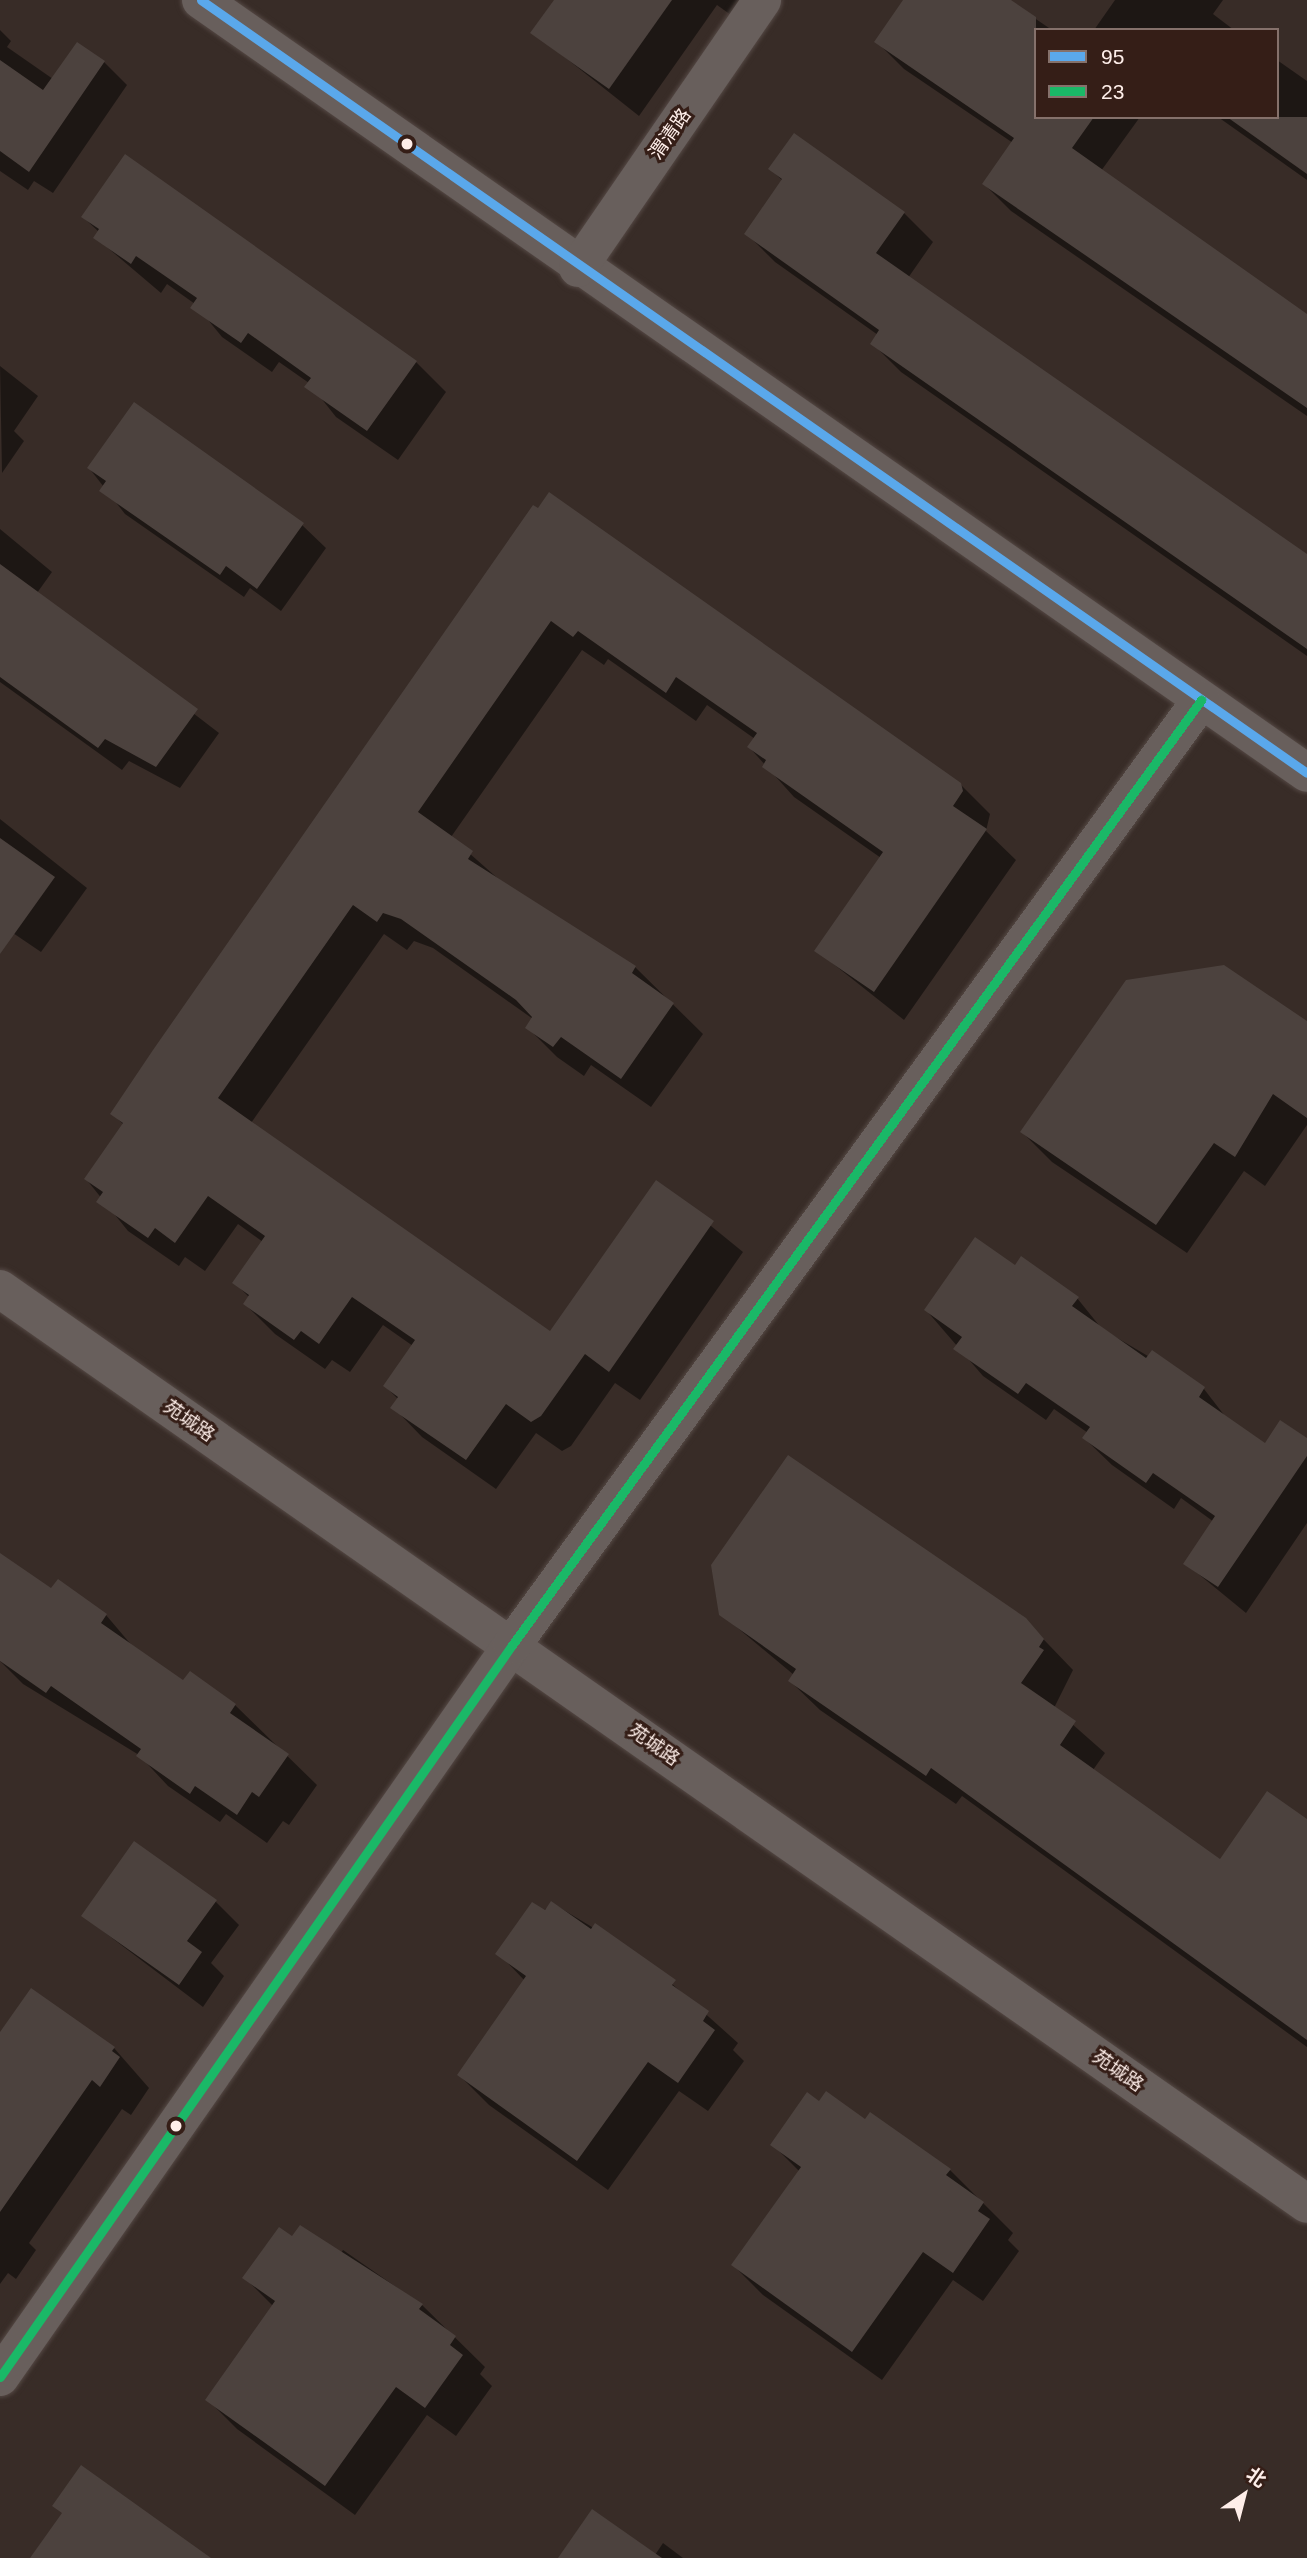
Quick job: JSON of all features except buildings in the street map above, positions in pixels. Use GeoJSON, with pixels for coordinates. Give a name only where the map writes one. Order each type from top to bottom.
{"type":"FeatureCollection","features":[{"type":"Feature","properties":{"kind":"street"},"geometry":{"type":"LineString","coordinates":[[201,0],[578,268],[1307,773]]}},
{"type":"Feature","properties":{"kind":"street","name":"渭清路"},"geometry":{"type":"LineString","coordinates":[[578,268],[762,0]]}},
{"type":"Feature","properties":{"kind":"street"},"geometry":{"type":"LineString","coordinates":[[0,2377],[512,1645],[1202,700]]}},
{"type":"Feature","properties":{"kind":"street","name":"苑城路"},"geometry":{"type":"LineString","coordinates":[[0,1289],[1307,2204]]}},
{"type":"Feature","properties":{"kind":"transit line","name":"95"},"geometry":{"type":"LineString","coordinates":[[201,0],[1307,773]]}},
{"type":"Feature","properties":{"kind":"transit line","name":"23"},"geometry":{"type":"LineString","coordinates":[[0,2377],[512,1645],[1201,700]]}}]}
